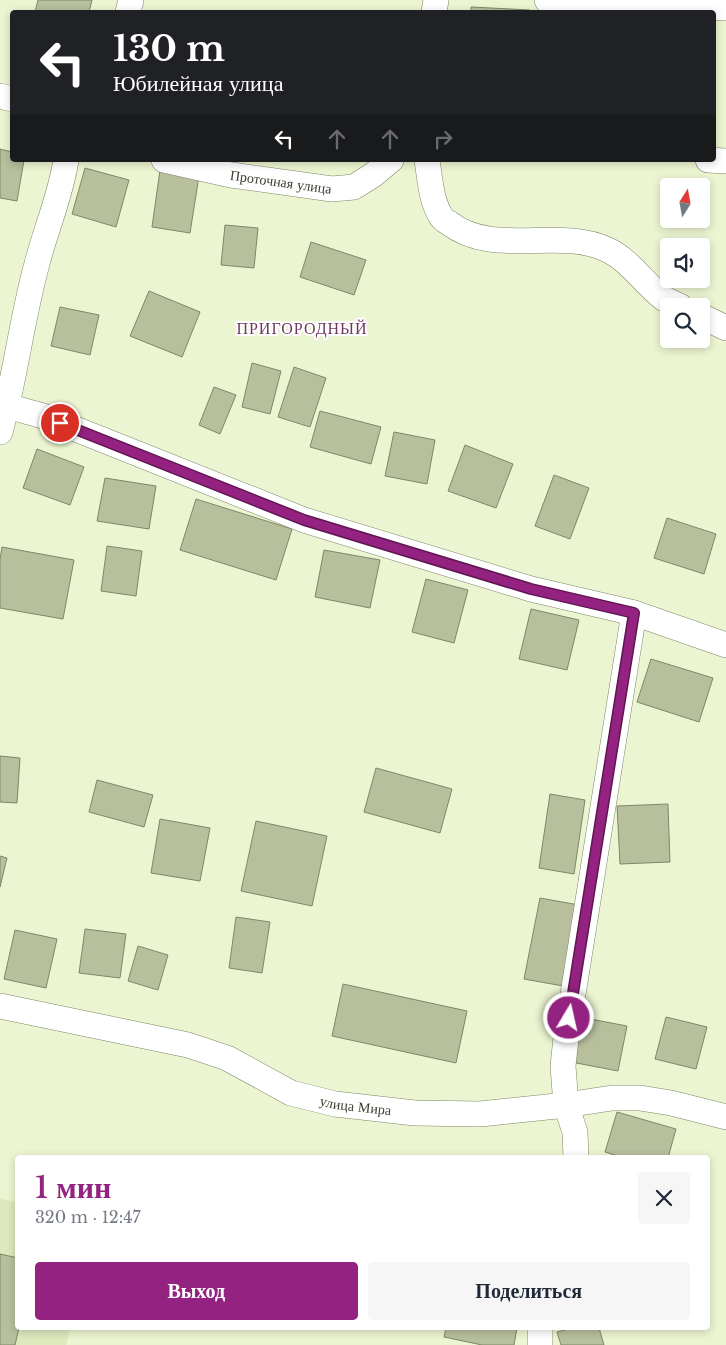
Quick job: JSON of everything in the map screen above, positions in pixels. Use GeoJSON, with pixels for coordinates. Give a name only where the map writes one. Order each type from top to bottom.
{"type":"FeatureCollection","features":[{"type":"Feature","properties":{"kind":"street"},"geometry":{"type":"LineString","coordinates":[[548,0],[726,8]]}},
{"type":"Feature","properties":{"kind":"street"},"geometry":{"type":"LineString","coordinates":[[0,432],[4,405],[38,259],[52,216],[66,162]]}},
{"type":"Feature","properties":{"kind":"street","name":"Проточная улица"},"geometry":{"type":"LineString","coordinates":[[173,162],[231,175],[332,189],[354,187],[389,162]]}},
{"type":"Feature","properties":{"kind":"street"},"geometry":{"type":"LineString","coordinates":[[427,162],[434,202],[442,218],[457,230],[488,240],[568,241],[587,243],[609,250],[635,270],[664,298]]}},
{"type":"Feature","properties":{"kind":"street"},"geometry":{"type":"LineString","coordinates":[[710,320],[726,328]]}},
{"type":"Feature","properties":{"kind":"street"},"geometry":{"type":"LineString","coordinates":[[4,405],[43,416],[304,520],[531,589],[634,613],[726,645]]}},
{"type":"Feature","properties":{"kind":"street"},"geometry":{"type":"LineString","coordinates":[[576,1155],[575,1132],[566,1105],[564,1066],[566,1038],[634,613]]}},
{"type":"Feature","properties":{"kind":"street","name":"улица Мира"},"geometry":{"type":"LineString","coordinates":[[0,1006],[188,1045],[227,1058],[291,1093],[335,1104],[416,1113],[480,1114],[612,1098],[640,1098],[671,1102],[726,1117]]}},
{"type":"Feature","properties":{"kind":"street"},"geometry":{"type":"LineString","coordinates":[[540,1330],[540,1345]]}},
{"type":"Feature","properties":{"kind":"shaded area"},"geometry":{"type":"Polygon","coordinates":[[[0,1198],[15,1202],[15,1330],[70,1330],[66,1345],[0,1345],[0,1198]]]}},
{"type":"Feature","properties":{"kind":"building"},"geometry":{"type":"Polygon","coordinates":[[[38,0],[92,0],[90,10],[36,10],[38,0]]]}},
{"type":"Feature","properties":{"kind":"building"},"geometry":{"type":"Polygon","coordinates":[[[471,7],[530,10],[471,10],[471,7]]]}},
{"type":"Feature","properties":{"kind":"building"},"geometry":{"type":"Polygon","coordinates":[[[0,149],[10,152],[10,162],[24,162],[17,201],[0,198],[0,149]]]}},
{"type":"Feature","properties":{"kind":"building"},"geometry":{"type":"Polygon","coordinates":[[[85,168],[129,180],[116,227],[72,214],[85,168]]]}},
{"type":"Feature","properties":{"kind":"building"},"geometry":{"type":"Polygon","coordinates":[[[160,170],[199,176],[190,233],[152,227],[160,170]]]}},
{"type":"Feature","properties":{"kind":"building"},"geometry":{"type":"Polygon","coordinates":[[[225,225],[258,228],[254,268],[221,265],[225,225]]]}},
{"type":"Feature","properties":{"kind":"building"},"geometry":{"type":"Polygon","coordinates":[[[311,242],[366,260],[354,295],[300,277],[311,242]]]}},
{"type":"Feature","properties":{"kind":"building"},"geometry":{"type":"Polygon","coordinates":[[[149,291],[200,312],[182,357],[130,336],[149,291]]]}},
{"type":"Feature","properties":{"kind":"building"},"geometry":{"type":"Polygon","coordinates":[[[60,307],[99,315],[90,355],[51,346],[60,307]]]}},
{"type":"Feature","properties":{"kind":"building"},"geometry":{"type":"Polygon","coordinates":[[[252,363],[281,371],[270,414],[242,407],[252,363]]]}},
{"type":"Feature","properties":{"kind":"building"},"geometry":{"type":"Polygon","coordinates":[[[294,367],[326,378],[310,427],[278,417],[294,367]]]}},
{"type":"Feature","properties":{"kind":"building"},"geometry":{"type":"Polygon","coordinates":[[[214,387],[236,395],[220,434],[199,425],[214,387]]]}},
{"type":"Feature","properties":{"kind":"building"},"geometry":{"type":"Polygon","coordinates":[[[320,411],[381,427],[371,464],[310,447],[320,411]]]}},
{"type":"Feature","properties":{"kind":"building"},"geometry":{"type":"Polygon","coordinates":[[[394,432],[435,440],[427,484],[385,476],[394,432]]]}},
{"type":"Feature","properties":{"kind":"building"},"geometry":{"type":"Polygon","coordinates":[[[465,445],[513,464],[496,508],[448,491],[465,445]]]}},
{"type":"Feature","properties":{"kind":"building"},"geometry":{"type":"Polygon","coordinates":[[[37,449],[84,467],[70,505],[23,488],[37,449]]]}},
{"type":"Feature","properties":{"kind":"building"},"geometry":{"type":"Polygon","coordinates":[[[554,475],[589,488],[570,539],[535,526],[554,475]]]}},
{"type":"Feature","properties":{"kind":"building"},"geometry":{"type":"Polygon","coordinates":[[[105,478],[156,486],[149,529],[97,521],[105,478]]]}},
{"type":"Feature","properties":{"kind":"building"},"geometry":{"type":"Polygon","coordinates":[[[196,499],[292,529],[276,580],[180,550],[196,499]]]}},
{"type":"Feature","properties":{"kind":"building"},"geometry":{"type":"Polygon","coordinates":[[[667,518],[716,534],[704,574],[654,558],[667,518]]]}},
{"type":"Feature","properties":{"kind":"building"},"geometry":{"type":"Polygon","coordinates":[[[107,546],[142,551],[136,596],[101,591],[107,546]]]}},
{"type":"Feature","properties":{"kind":"building"},"geometry":{"type":"Polygon","coordinates":[[[2,547],[74,560],[63,619],[0,608],[0,559],[2,547]]]}},
{"type":"Feature","properties":{"kind":"building"},"geometry":{"type":"Polygon","coordinates":[[[324,550],[380,560],[370,608],[315,597],[324,550]]]}},
{"type":"Feature","properties":{"kind":"building"},"geometry":{"type":"Polygon","coordinates":[[[426,579],[468,590],[454,643],[412,632],[426,579]]]}},
{"type":"Feature","properties":{"kind":"building"},"geometry":{"type":"Polygon","coordinates":[[[531,609],[579,620],[567,670],[519,659],[531,609]]]}},
{"type":"Feature","properties":{"kind":"building"},"geometry":{"type":"Polygon","coordinates":[[[651,659],[713,678],[699,722],[637,702],[651,659]]]}},
{"type":"Feature","properties":{"kind":"building"},"geometry":{"type":"Polygon","coordinates":[[[0,756],[20,758],[17,803],[0,802],[0,756]]]}},
{"type":"Feature","properties":{"kind":"building"},"geometry":{"type":"Polygon","coordinates":[[[376,768],[452,789],[440,833],[364,812],[376,768]]]}},
{"type":"Feature","properties":{"kind":"building"},"geometry":{"type":"Polygon","coordinates":[[[97,780],[153,795],[144,827],[89,812],[97,780]]]}},
{"type":"Feature","properties":{"kind":"building"},"geometry":{"type":"Polygon","coordinates":[[[550,794],[585,800],[574,874],[539,868],[550,794]]]}},
{"type":"Feature","properties":{"kind":"building"},"geometry":{"type":"Polygon","coordinates":[[[668,804],[670,862],[620,864],[617,806],[668,804]]]}},
{"type":"Feature","properties":{"kind":"building"},"geometry":{"type":"Polygon","coordinates":[[[160,819],[210,828],[200,881],[151,873],[160,819]]]}},
{"type":"Feature","properties":{"kind":"building"},"geometry":{"type":"Polygon","coordinates":[[[256,821],[327,836],[312,906],[241,891],[256,821]]]}},
{"type":"Feature","properties":{"kind":"building"},"geometry":{"type":"Polygon","coordinates":[[[0,856],[7,858],[0,887],[0,856]]]}},
{"type":"Feature","properties":{"kind":"building"},"geometry":{"type":"Polygon","coordinates":[[[540,898],[579,905],[563,986],[524,979],[540,898]]]}},
{"type":"Feature","properties":{"kind":"building"},"geometry":{"type":"Polygon","coordinates":[[[236,917],[270,922],[262,973],[229,968],[236,917]]]}},
{"type":"Feature","properties":{"kind":"building"},"geometry":{"type":"Polygon","coordinates":[[[85,929],[126,934],[120,978],[79,973],[85,929]]]}},
{"type":"Feature","properties":{"kind":"building"},"geometry":{"type":"Polygon","coordinates":[[[15,930],[57,939],[46,988],[4,979],[15,930]]]}},
{"type":"Feature","properties":{"kind":"building"},"geometry":{"type":"Polygon","coordinates":[[[138,946],[168,955],[158,990],[128,981],[138,946]]]}},
{"type":"Feature","properties":{"kind":"building"},"geometry":{"type":"Polygon","coordinates":[[[343,984],[467,1011],[456,1063],[332,1036],[343,984]]]}},
{"type":"Feature","properties":{"kind":"building"},"geometry":{"type":"Polygon","coordinates":[[[580,1017],[627,1026],[618,1071],[571,1062],[580,1017]]]}},
{"type":"Feature","properties":{"kind":"building"},"geometry":{"type":"Polygon","coordinates":[[[666,1017],[707,1027],[696,1069],[655,1059],[666,1017]]]}},
{"type":"Feature","properties":{"kind":"building"},"geometry":{"type":"Polygon","coordinates":[[[617,1112],[676,1129],[669,1155],[614,1155],[605,1152],[617,1112]]]}},
{"type":"Feature","properties":{"kind":"building"},"geometry":{"type":"Polygon","coordinates":[[[0,1254],[15,1257],[15,1330],[19,1330],[15,1345],[0,1345],[0,1254]]]}},
{"type":"Feature","properties":{"kind":"building"},"geometry":{"type":"Polygon","coordinates":[[[446,1330],[517,1330],[514,1345],[482,1345],[444,1337],[446,1330]]]}},
{"type":"Feature","properties":{"kind":"building"},"geometry":{"type":"Polygon","coordinates":[[[564,1330],[600,1330],[604,1345],[561,1345],[557,1332],[564,1330]]]}},
{"type":"Feature","properties":{"kind":"district","name":"ПРИГОРОДНЫЙ"},"geometry":{"type":"Point","coordinates":[302,328]}},
{"type":"Feature","properties":{"kind":"route"},"geometry":{"type":"LineString","coordinates":[[60,423],[304,520],[531,589],[634,613],[569,1018]]}}]}
